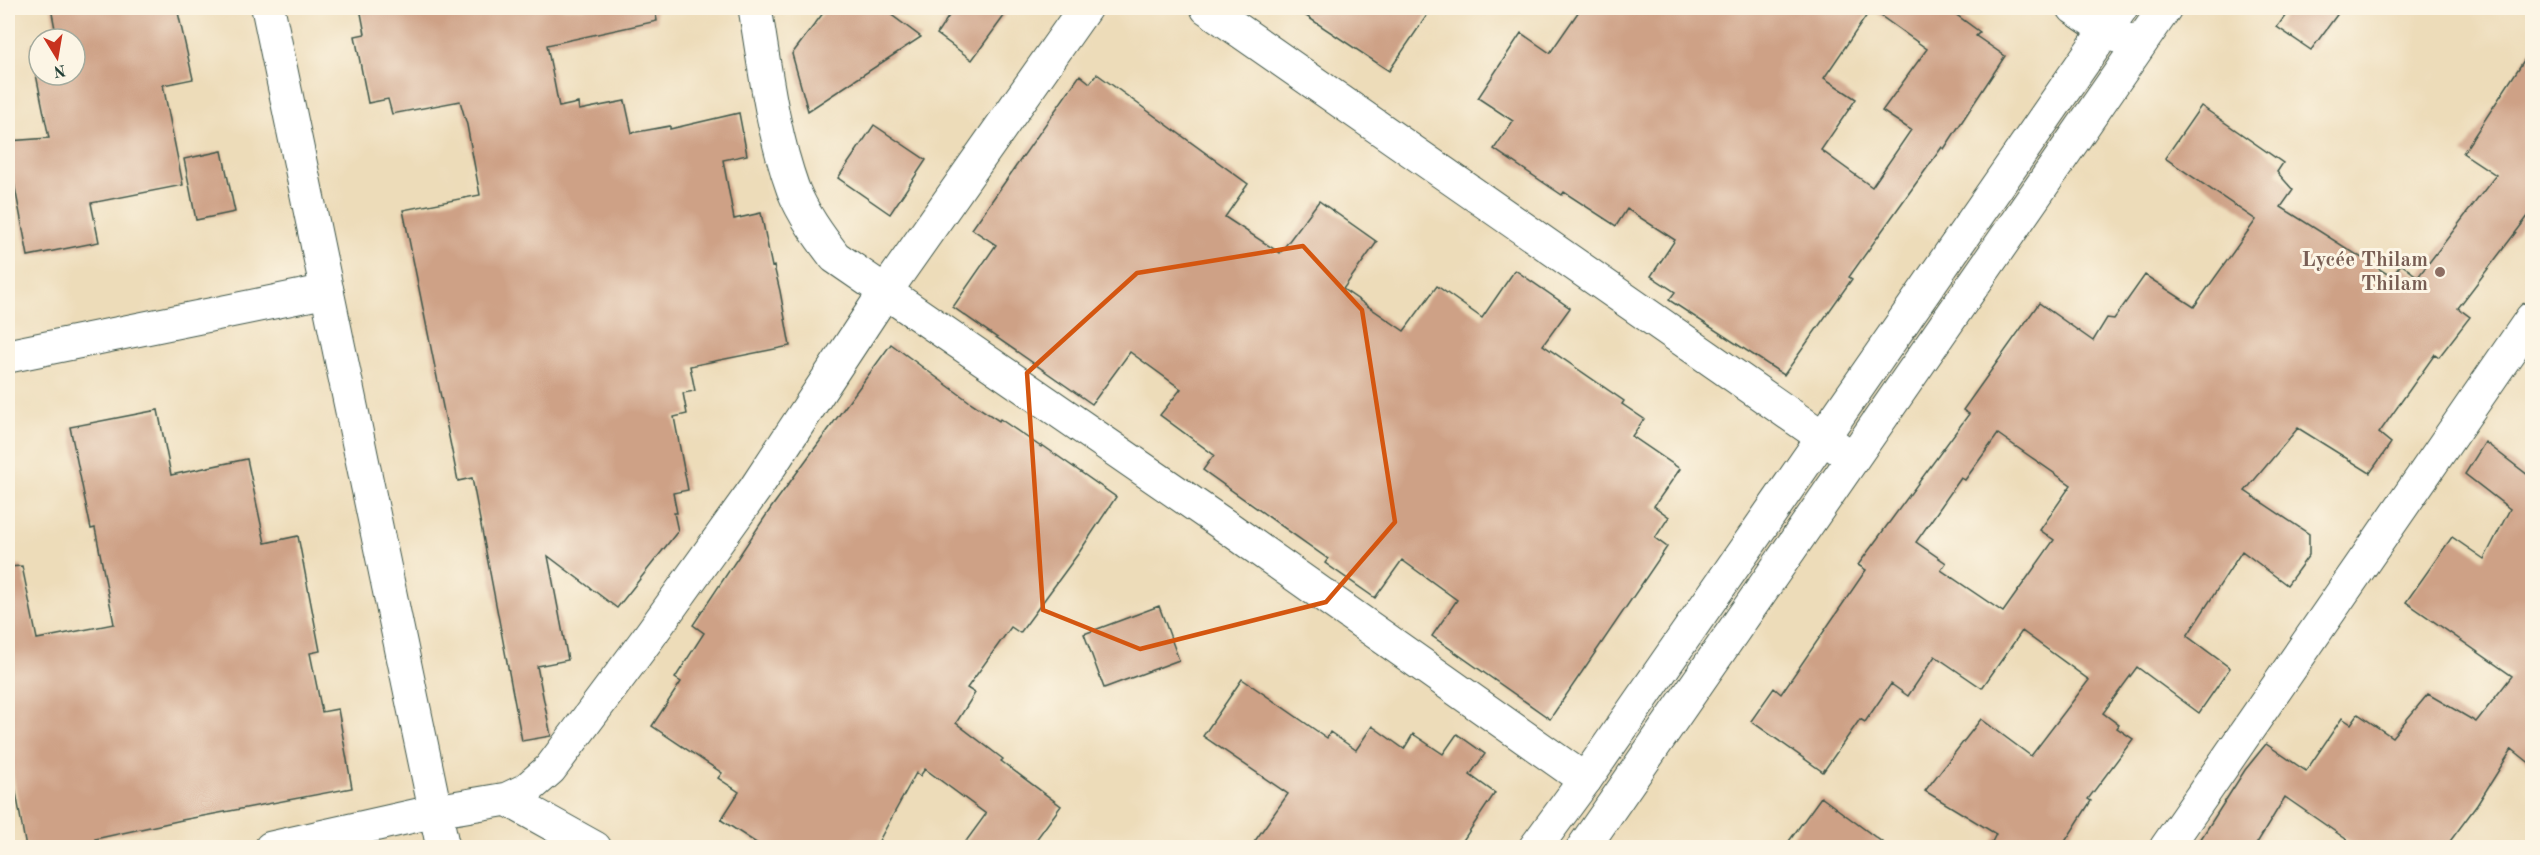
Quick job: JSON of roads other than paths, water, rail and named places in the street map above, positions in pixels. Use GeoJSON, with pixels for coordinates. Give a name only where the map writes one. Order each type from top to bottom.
{"type":"FeatureCollection","features":[{"type":"Feature","properties":{"kind":"street"},"geometry":{"type":"LineString","coordinates":[[268,8],[443,848]]}},
{"type":"Feature","properties":{"kind":"street"},"geometry":{"type":"LineString","coordinates":[[754,8],[775,126],[794,190],[812,227],[835,257],[1230,529],[1585,780]]}},
{"type":"Feature","properties":{"kind":"street"},"geometry":{"type":"LineString","coordinates":[[271,848],[436,811],[507,799],[526,790],[550,769],[755,489],[885,292],[1084,8]]}},
{"type":"Feature","properties":{"kind":"street"},"geometry":{"type":"LineString","coordinates":[[1207,8],[1851,457]]}},
{"type":"Feature","properties":{"kind":"street"},"geometry":{"type":"LineString","coordinates":[[2074,8],[2114,19],[2139,46]]}},
{"type":"Feature","properties":{"kind":"street"},"geometry":{"type":"LineString","coordinates":[[1583,848],[1851,457],[2165,8]]}},
{"type":"Feature","properties":{"kind":"street"},"geometry":{"type":"LineString","coordinates":[[1535,848],[1824,438],[2114,19]]}},
{"type":"Feature","properties":{"kind":"street"},"geometry":{"type":"LineString","coordinates":[[8,356],[327,291]]}},
{"type":"Feature","properties":{"kind":"street"},"geometry":{"type":"LineString","coordinates":[[2166,848],[2532,318]]}},
{"type":"Feature","properties":{"kind":"street"},"geometry":{"type":"LineString","coordinates":[[507,799],[595,848]]}},
{"type":"Feature","properties":{"kind":"place","name":"Lycée Thilam Thilam"},"geometry":{"type":"Point","coordinates":[2440,272]}}]}
